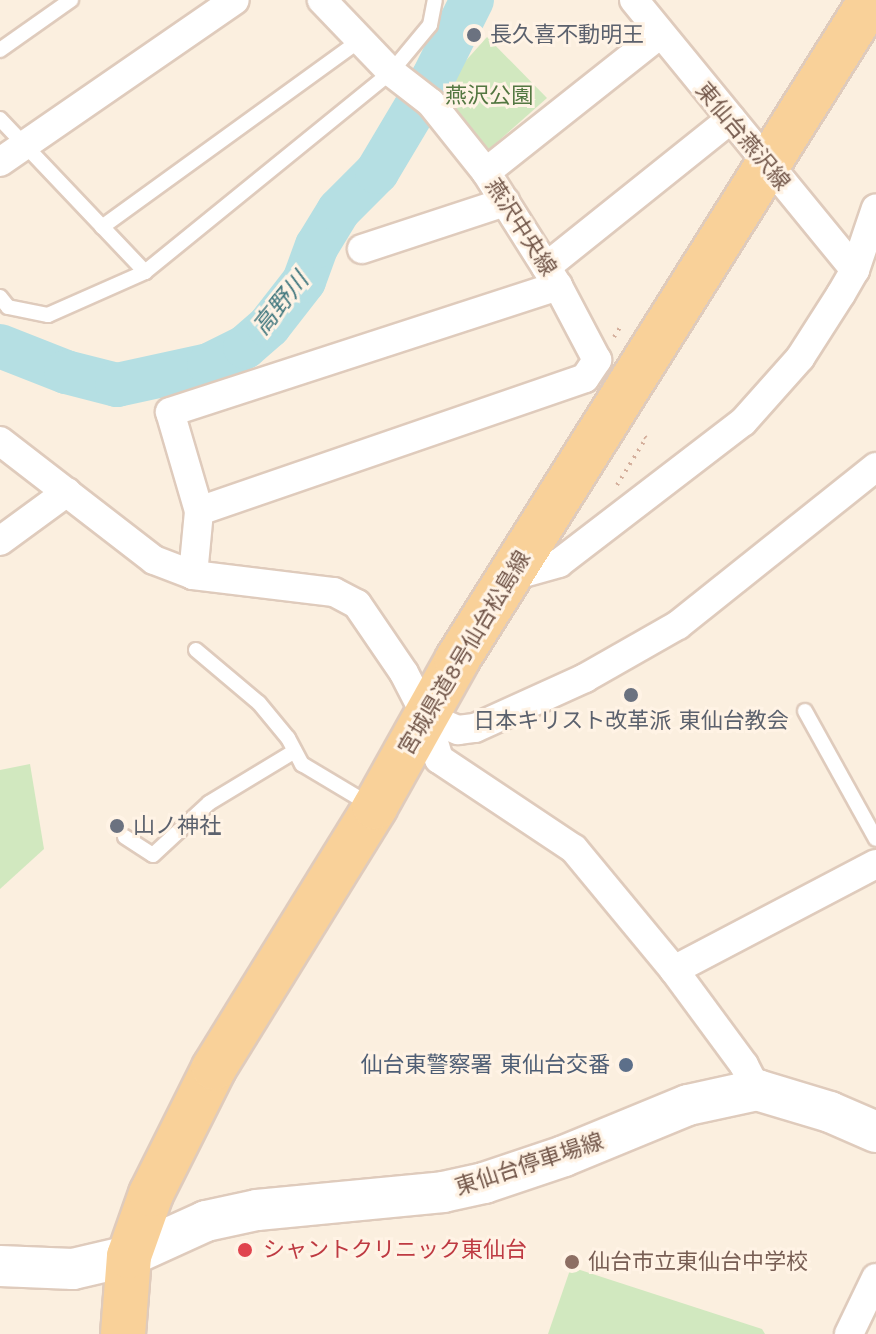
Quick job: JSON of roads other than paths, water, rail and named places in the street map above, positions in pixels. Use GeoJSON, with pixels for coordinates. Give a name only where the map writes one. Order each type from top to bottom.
{"type":"FeatureCollection","features":[{"type":"Feature","properties":{"kind":"main road","name":"宮城県道8号仙台松島線"},"geometry":{"type":"LineString","coordinates":[[123,1334],[129,1256],[151,1194],[214,1068],[375,807],[509,577],[871,0]]}},
{"type":"Feature","properties":{"kind":"main road","name":"東仙台停車場線"},"geometry":{"type":"LineString","coordinates":[[0,1266],[73,1269],[129,1256],[197,1224],[257,1210],[428,1193],[484,1183],[564,1156],[688,1105],[757,1090],[788,1098],[876,1132]]}},
{"type":"Feature","properties":{"kind":"street"},"geometry":{"type":"LineString","coordinates":[[11,154],[235,0]]}},
{"type":"Feature","properties":{"kind":"street"},"geometry":{"type":"LineString","coordinates":[[322,0],[398,79]]}},
{"type":"Feature","properties":{"kind":"street","name":"東仙台燕沢線"},"geometry":{"type":"LineString","coordinates":[[634,0],[659,35],[769,163],[855,270]]}},
{"type":"Feature","properties":{"kind":"street"},"geometry":{"type":"LineString","coordinates":[[486,172],[659,35]]}},
{"type":"Feature","properties":{"kind":"street","name":"燕沢中央線"},"geometry":{"type":"LineString","coordinates":[[199,511],[585,378],[597,360],[552,277],[486,172],[431,103],[398,79]]}},
{"type":"Feature","properties":{"kind":"street"},"geometry":{"type":"LineString","coordinates":[[193,575],[199,511],[170,412],[552,277],[731,119]]}},
{"type":"Feature","properties":{"kind":"street"},"geometry":{"type":"LineString","coordinates":[[362,249],[505,202]]}},
{"type":"Feature","properties":{"kind":"street"},"geometry":{"type":"LineString","coordinates":[[509,577],[559,563],[743,422],[800,358],[855,270],[873,225]]}},
{"type":"Feature","properties":{"kind":"street"},"geometry":{"type":"LineString","coordinates":[[0,441],[154,560],[193,575],[334,592],[357,604],[404,673],[426,716],[439,759],[574,849],[674,970],[750,1072],[757,1090]]}},
{"type":"Feature","properties":{"kind":"street"},"geometry":{"type":"LineString","coordinates":[[426,716],[458,730],[475,728],[585,678],[678,625],[876,467]]}},
{"type":"Feature","properties":{"kind":"street"},"geometry":{"type":"LineString","coordinates":[[0,541],[67,492]]}},
{"type":"Feature","properties":{"kind":"street"},"geometry":{"type":"LineString","coordinates":[[674,970],[876,864]]}},
{"type":"Feature","properties":{"kind":"street"},"geometry":{"type":"LineString","coordinates":[[849,1334],[876,1278]]}},
{"type":"Feature","properties":{"kind":"lane"},"geometry":{"type":"LineString","coordinates":[[0,50],[71,0]]}},
{"type":"Feature","properties":{"kind":"lane"},"geometry":{"type":"LineString","coordinates":[[0,297],[8,307],[48,315],[145,272],[398,79],[430,25],[435,0]]}},
{"type":"Feature","properties":{"kind":"lane"},"geometry":{"type":"LineString","coordinates":[[102,227],[360,40]]}},
{"type":"Feature","properties":{"kind":"lane"},"geometry":{"type":"LineString","coordinates":[[0,119],[11,154],[102,227],[145,272]]}},
{"type":"Feature","properties":{"kind":"lane"},"geometry":{"type":"LineString","coordinates":[[196,650],[259,703],[302,764],[375,807]]}},
{"type":"Feature","properties":{"kind":"lane"},"geometry":{"type":"LineString","coordinates":[[805,711],[876,839]]}},
{"type":"Feature","properties":{"kind":"lane"},"geometry":{"type":"LineString","coordinates":[[125,837],[153,855],[209,803],[295,751]]}},
{"type":"Feature","properties":{"kind":"waterway","name":"高野川"},"geometry":{"type":"LineString","coordinates":[[0,346],[66,372],[117,385],[209,365],[245,347],[269,326],[304,281],[317,246],[339,210],[377,172],[433,78],[472,0]]}},
{"type":"Feature","properties":{"kind":"place","name":"長久喜不動明王"},"geometry":{"type":"Point","coordinates":[474,35]}},
{"type":"Feature","properties":{"kind":"place","name":"日本キリスト改革派 東仙台教会"},"geometry":{"type":"Point","coordinates":[631,695]}},
{"type":"Feature","properties":{"kind":"place","name":"山ノ神社"},"geometry":{"type":"Point","coordinates":[117,826]}},
{"type":"Feature","properties":{"kind":"place","name":"仙台東警察署 東仙台交番"},"geometry":{"type":"Point","coordinates":[626,1065]}},
{"type":"Feature","properties":{"kind":"place","name":"シャントクリニック東仙台"},"geometry":{"type":"Point","coordinates":[245,1250]}},
{"type":"Feature","properties":{"kind":"place","name":"仙台市立東仙台中学校"},"geometry":{"type":"Point","coordinates":[572,1262]}},
{"type":"Feature","properties":{"kind":"park label","name":"燕沢公園"},"geometry":{"type":"Point","coordinates":[489,96]}}]}
